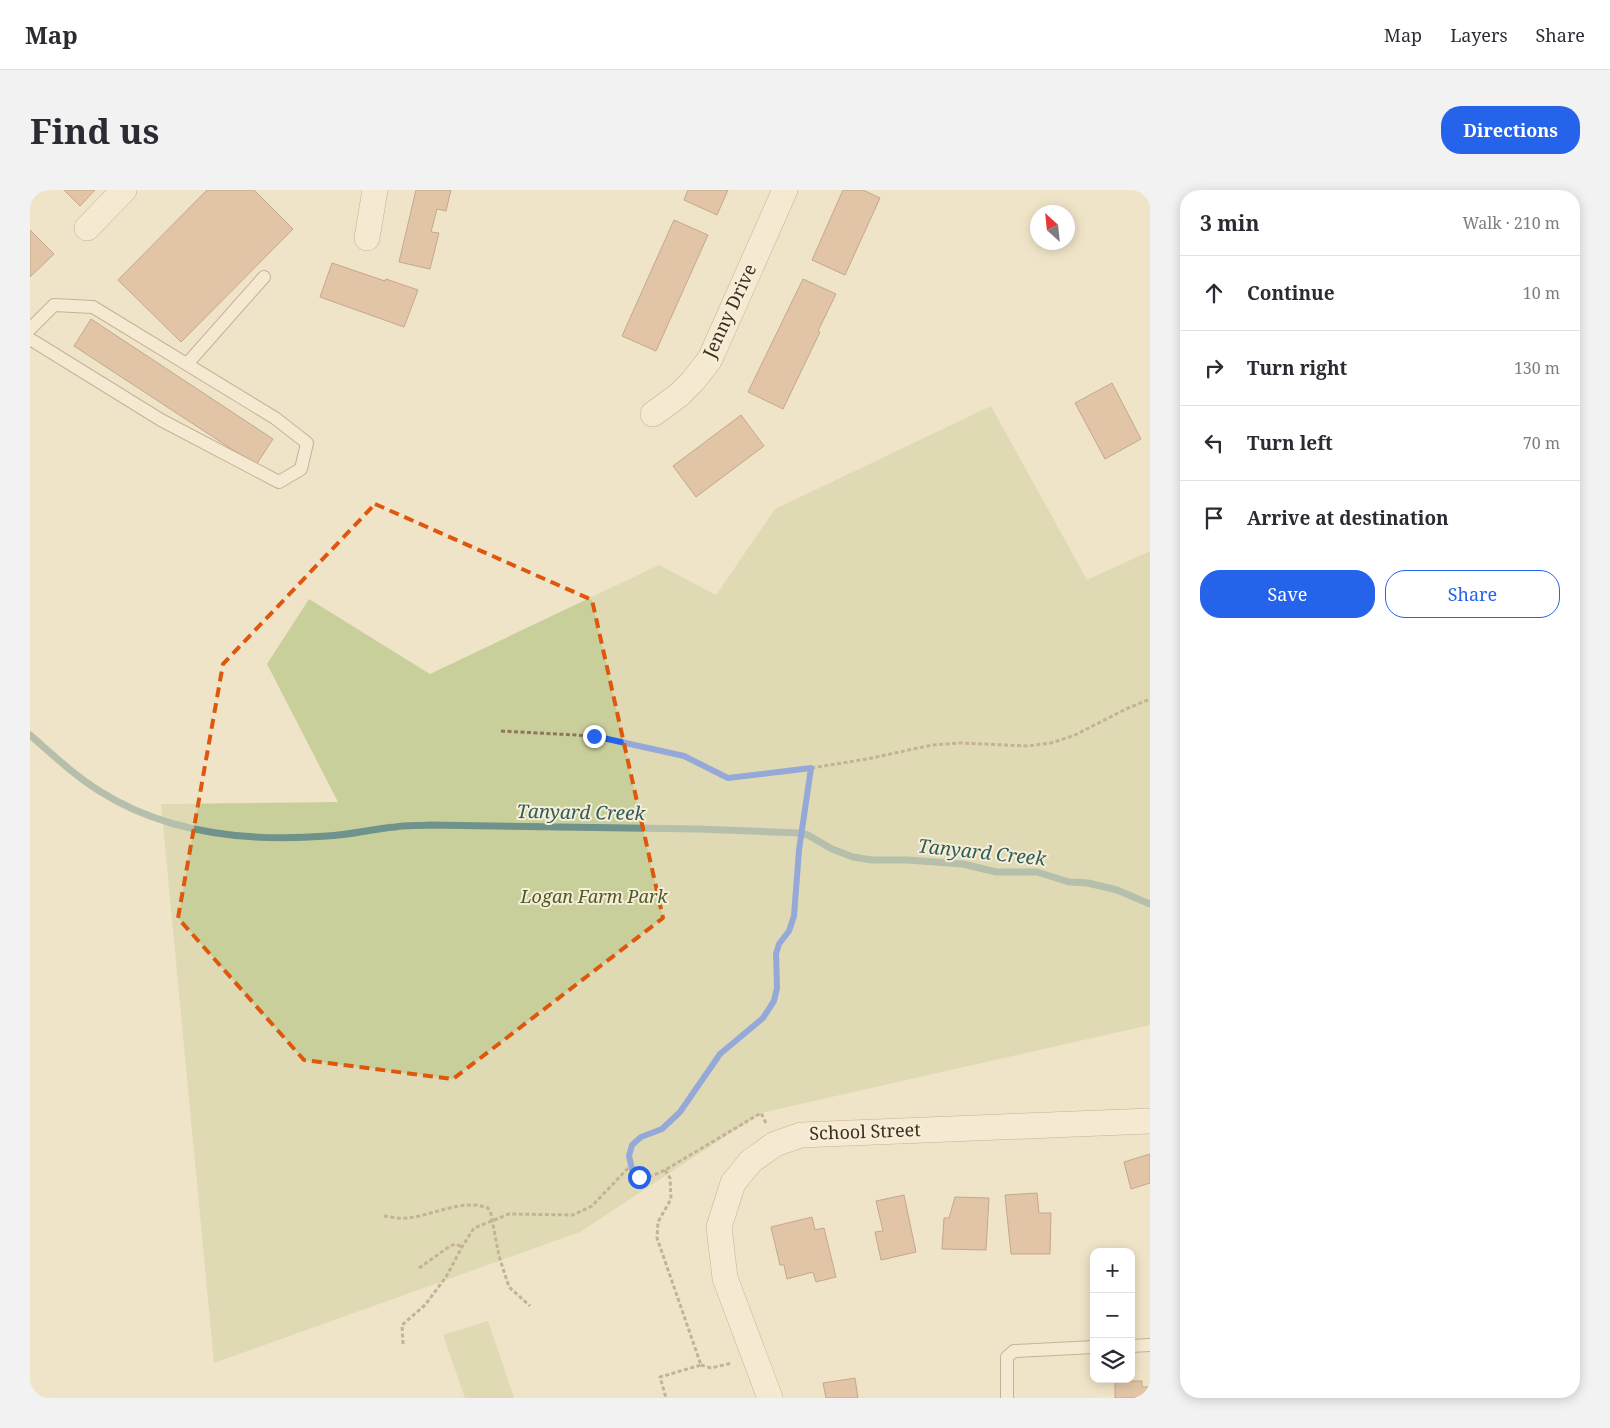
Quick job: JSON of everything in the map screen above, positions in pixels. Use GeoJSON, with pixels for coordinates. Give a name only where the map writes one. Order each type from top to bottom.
{"type":"FeatureCollection","features":[{"type":"Feature","properties":{"kind":"street"},"geometry":{"type":"LineString","coordinates":[[87,228],[124,190]]}},
{"type":"Feature","properties":{"kind":"street"},"geometry":{"type":"LineString","coordinates":[[367,238],[375,190]]}},
{"type":"Feature","properties":{"kind":"street","name":"Jenny Drive"},"geometry":{"type":"LineString","coordinates":[[653,414],[679,395],[710,359],[785,190]]}},
{"type":"Feature","properties":{"kind":"street","name":"School Street"},"geometry":{"type":"LineString","coordinates":[[770,1398],[725,1278],[719,1227],[725,1203],[733,1183],[751,1161],[775,1144],[801,1135],[1150,1120]]}},
{"type":"Feature","properties":{"kind":"lane"},"geometry":{"type":"LineString","coordinates":[[186,364],[264,276]]}},
{"type":"Feature","properties":{"kind":"lane"},"geometry":{"type":"LineString","coordinates":[[30,329],[54,305],[93,306],[275,418],[307,443],[300,469],[279,482],[161,420],[30,339]]}},
{"type":"Feature","properties":{"kind":"lane"},"geometry":{"type":"LineString","coordinates":[[1135,1346],[1150,1345]]}},
{"type":"Feature","properties":{"kind":"lane"},"geometry":{"type":"LineString","coordinates":[[1006,1398],[1007,1357],[1014,1351],[1090,1347]]}},
{"type":"Feature","properties":{"kind":"path"},"geometry":{"type":"LineString","coordinates":[[501,731],[594,736],[684,756],[728,778],[867,760],[932,745],[960,743],[1027,746],[1051,743],[1075,735],[1150,699]]}},
{"type":"Feature","properties":{"kind":"path"},"geometry":{"type":"LineString","coordinates":[[775,1144],[761,1113],[665,1170],[647,1178],[639,1177],[632,1169],[629,1156],[632,1145],[641,1137],[662,1129],[680,1112],[720,1054],[763,1018],[774,1001],[777,988],[776,954],[779,944],[789,931],[794,916],[804,806],[811,768]]}},
{"type":"Feature","properties":{"kind":"path"},"geometry":{"type":"LineString","coordinates":[[403,1344],[402,1326],[425,1305],[446,1277],[474,1228],[509,1214],[573,1215],[592,1206],[631,1165]]}},
{"type":"Feature","properties":{"kind":"path"},"geometry":{"type":"LineString","coordinates":[[665,1170],[670,1178],[672,1199],[658,1222],[657,1238],[701,1365]]}},
{"type":"Feature","properties":{"kind":"path"},"geometry":{"type":"LineString","coordinates":[[384,1216],[407,1218],[453,1208],[481,1205],[488,1208],[499,1256],[509,1287],[530,1306]]}},
{"type":"Feature","properties":{"kind":"path"},"geometry":{"type":"LineString","coordinates":[[419,1268],[450,1246],[456,1244],[462,1247]]}},
{"type":"Feature","properties":{"kind":"path"},"geometry":{"type":"LineString","coordinates":[[666,1398],[660,1377],[701,1365],[711,1368],[736,1363]]}},
{"type":"Feature","properties":{"kind":"highlighted area"},"geometry":{"type":"Polygon","coordinates":[[[375,504],[592,600],[663,918],[453,1079],[304,1060],[178,918],[223,664],[375,504]]]}},
{"type":"Feature","properties":{"kind":"green space","name":"Logan Farm Park"},"geometry":{"type":"Polygon","coordinates":[[[991,406],[1087,580],[1150,551],[1150,1025],[761,1113],[580,1232],[214,1363],[161,804],[338,802],[267,664],[309,599],[430,674],[659,565],[716,595],[775,509],[991,406]]]}},
{"type":"Feature","properties":{"kind":"green space"},"geometry":{"type":"Polygon","coordinates":[[[488,1321],[514,1397],[512,1398],[465,1398],[443,1335],[488,1321]]]}},
{"type":"Feature","properties":{"kind":"building"},"geometry":{"type":"Polygon","coordinates":[[[64,190],[95,190],[80,206],[64,190]]]}},
{"type":"Feature","properties":{"kind":"building"},"geometry":{"type":"Polygon","coordinates":[[[207,190],[254,190],[293,229],[181,342],[118,280],[207,190]]]}},
{"type":"Feature","properties":{"kind":"building"},"geometry":{"type":"Polygon","coordinates":[[[416,190],[451,190],[446,211],[437,209],[431,232],[439,233],[430,269],[399,262],[416,190]]]}},
{"type":"Feature","properties":{"kind":"building"},"geometry":{"type":"Polygon","coordinates":[[[688,190],[728,190],[717,215],[684,200],[688,190]]]}},
{"type":"Feature","properties":{"kind":"building"},"geometry":{"type":"Polygon","coordinates":[[[843,190],[863,190],[880,198],[845,275],[812,260],[843,190]]]}},
{"type":"Feature","properties":{"kind":"building"},"geometry":{"type":"Polygon","coordinates":[[[674,220],[708,235],[656,351],[622,336],[674,220]]]}},
{"type":"Feature","properties":{"kind":"building"},"geometry":{"type":"Polygon","coordinates":[[[30,230],[54,254],[30,277],[30,230]]]}},
{"type":"Feature","properties":{"kind":"building"},"geometry":{"type":"Polygon","coordinates":[[[332,263],[418,290],[404,327],[320,297],[332,263]]]}},
{"type":"Feature","properties":{"kind":"building"},"geometry":{"type":"Polygon","coordinates":[[[803,279],[836,294],[783,409],[748,392],[803,279]]]}},
{"type":"Feature","properties":{"kind":"building"},"geometry":{"type":"Polygon","coordinates":[[[91,319],[273,439],[256,465],[74,346],[91,319]]]}},
{"type":"Feature","properties":{"kind":"building"},"geometry":{"type":"Polygon","coordinates":[[[1112,383],[1141,439],[1105,459],[1075,403],[1112,383]]]}},
{"type":"Feature","properties":{"kind":"building"},"geometry":{"type":"Polygon","coordinates":[[[741,415],[764,446],[696,497],[673,466],[741,415]]]}},
{"type":"Feature","properties":{"kind":"building"},"geometry":{"type":"Polygon","coordinates":[[[1150,1154],[1150,1183],[1131,1189],[1124,1162],[1150,1154]]]}},
{"type":"Feature","properties":{"kind":"building"},"geometry":{"type":"Polygon","coordinates":[[[1037,1193],[1039,1213],[1051,1213],[1050,1254],[1011,1254],[1005,1195],[1037,1193]]]}},
{"type":"Feature","properties":{"kind":"building"},"geometry":{"type":"Polygon","coordinates":[[[904,1195],[916,1252],[881,1260],[875,1232],[883,1231],[876,1201],[904,1195]]]}},
{"type":"Feature","properties":{"kind":"building"},"geometry":{"type":"Polygon","coordinates":[[[955,1197],[989,1198],[986,1250],[942,1249],[944,1218],[949,1218],[955,1197]]]}},
{"type":"Feature","properties":{"kind":"building"},"geometry":{"type":"Polygon","coordinates":[[[812,1217],[815,1230],[824,1228],[836,1277],[816,1282],[813,1272],[787,1279],[784,1265],[780,1265],[771,1227],[812,1217]]]}},
{"type":"Feature","properties":{"kind":"building"},"geometry":{"type":"Polygon","coordinates":[[[855,1378],[858,1398],[826,1398],[823,1383],[855,1378]]]}},
{"type":"Feature","properties":{"kind":"building"},"geometry":{"type":"Polygon","coordinates":[[[1142,1381],[1142,1387],[1150,1387],[1150,1398],[1115,1398],[1115,1383],[1142,1381]]]}},
{"type":"Feature","properties":{"kind":"waterway","name":"Tanyard Creek"},"geometry":{"type":"LineString","coordinates":[[30,735],[64,765],[101,792],[127,806],[154,817],[210,832],[239,836],[298,838],[336,835],[399,826],[429,825],[698,829],[799,833],[808,835],[832,849],[853,857],[872,860],[907,860],[963,864],[996,872],[1037,872],[1069,882],[1088,883],[1117,890],[1150,904]]}},
{"type":"Feature","properties":{"kind":"route"},"geometry":{"type":"LineString","coordinates":[[594,736],[684,756],[728,778],[811,768],[804,806],[794,916],[789,931],[779,944],[776,954],[777,988],[774,1001],[763,1018],[720,1054],[680,1112],[662,1129],[641,1137],[632,1145],[629,1156],[632,1169],[639,1177]]}}]}
